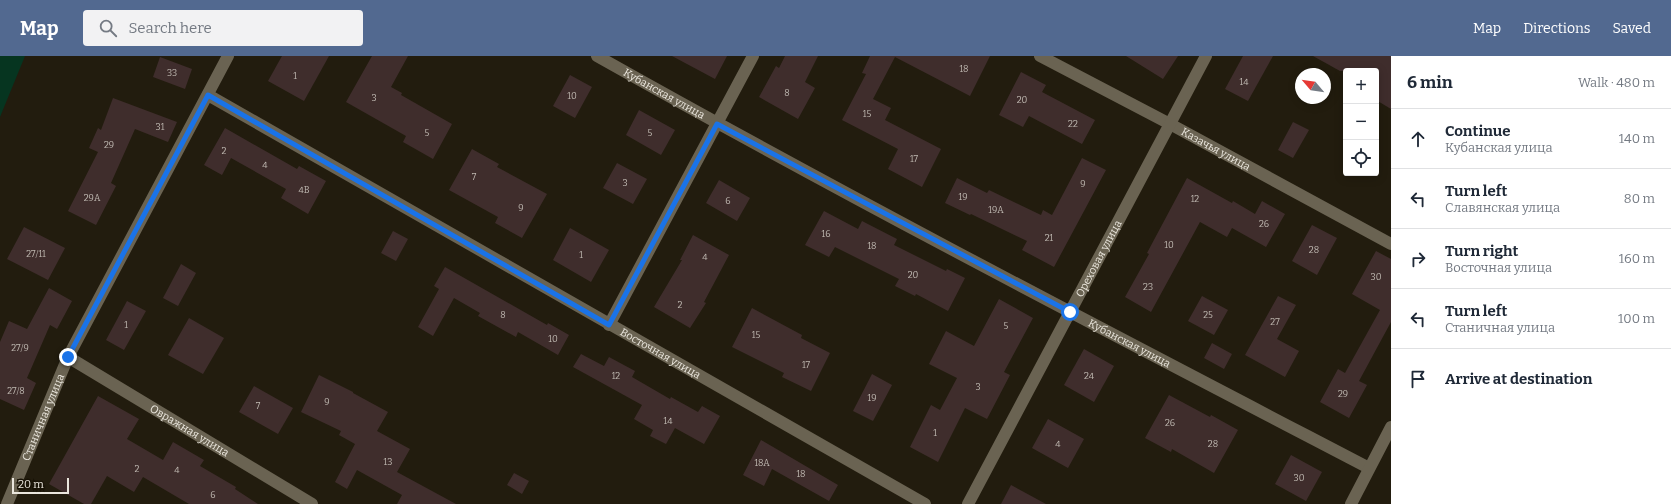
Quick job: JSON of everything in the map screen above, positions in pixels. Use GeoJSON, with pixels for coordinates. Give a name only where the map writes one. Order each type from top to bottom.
{"type":"FeatureCollection","features":[{"type":"Feature","properties":{"kind":"street","name":"Станичная улица"},"geometry":{"type":"LineString","coordinates":[[7,504],[68,357],[228,56]]}},
{"type":"Feature","properties":{"kind":"street","name":"Кубанская улица"},"geometry":{"type":"LineString","coordinates":[[597,56],[717,124],[1070,312],[1369,468]]}},
{"type":"Feature","properties":{"kind":"street"},"geometry":{"type":"LineString","coordinates":[[609,325],[753,56]]}},
{"type":"Feature","properties":{"kind":"street","name":"Казачья улица"},"geometry":{"type":"LineString","coordinates":[[1040,56],[1170,124],[1391,244]]}},
{"type":"Feature","properties":{"kind":"street","name":"Ореховая улица"},"geometry":{"type":"LineString","coordinates":[[968,504],[1206,56]]}},
{"type":"Feature","properties":{"kind":"street","name":"Восточная улица"},"geometry":{"type":"LineString","coordinates":[[208,95],[925,504]]}},
{"type":"Feature","properties":{"kind":"street","name":"Овражная улица"},"geometry":{"type":"LineString","coordinates":[[68,357],[312,504]]}},
{"type":"Feature","properties":{"kind":"street"},"geometry":{"type":"LineString","coordinates":[[1351,504],[1391,427]]}},
{"type":"Feature","properties":{"kind":"green space"},"geometry":{"type":"Polygon","coordinates":[[[0,56],[25,56],[0,117],[0,56]]]}},
{"type":"Feature","properties":{"kind":"building"},"geometry":{"type":"Polygon","coordinates":[[[282,56],[329,56],[304,101],[268,81],[282,56]]]}},
{"type":"Feature","properties":{"kind":"building"},"geometry":{"type":"Polygon","coordinates":[[[372,56],[408,56],[391,87],[402,93],[401,95],[452,124],[433,159],[403,142],[406,136],[346,102],[372,56]]]}},
{"type":"Feature","properties":{"kind":"building"},"geometry":{"type":"Polygon","coordinates":[[[672,56],[727,56],[715,79],[672,56]]]}},
{"type":"Feature","properties":{"kind":"building"},"geometry":{"type":"Polygon","coordinates":[[[785,56],[818,56],[805,82],[815,88],[798,119],[759,97],[776,66],[779,68],[785,56]]]}},
{"type":"Feature","properties":{"kind":"building"},"geometry":{"type":"Polygon","coordinates":[[[870,56],[990,56],[970,96],[895,57],[873,99],[891,108],[885,120],[941,149],[922,187],[888,169],[898,149],[842,120],[866,74],[862,73],[870,56]]]}},
{"type":"Feature","properties":{"kind":"building"},"geometry":{"type":"Polygon","coordinates":[[[1126,56],[1178,56],[1163,79],[1126,56]]]}},
{"type":"Feature","properties":{"kind":"building"},"geometry":{"type":"Polygon","coordinates":[[[1243,56],[1273,56],[1248,101],[1225,89],[1243,56]]]}},
{"type":"Feature","properties":{"kind":"building"},"geometry":{"type":"Polygon","coordinates":[[[1313,56],[1391,56],[1391,109],[1379,102],[1379,68],[1343,68],[1343,71],[1340,71],[1313,56]]]}},
{"type":"Feature","properties":{"kind":"building"},"geometry":{"type":"Polygon","coordinates":[[[160,57],[192,69],[185,89],[153,77],[160,57]]]}},
{"type":"Feature","properties":{"kind":"building"},"geometry":{"type":"Polygon","coordinates":[[[1021,72],[1046,85],[1042,92],[1095,120],[1082,144],[1029,116],[1023,127],[999,115],[1021,72]]]}},
{"type":"Feature","properties":{"kind":"building"},"geometry":{"type":"Polygon","coordinates":[[[570,75],[592,87],[575,118],[553,106],[570,75]]]}},
{"type":"Feature","properties":{"kind":"building"},"geometry":{"type":"Polygon","coordinates":[[[113,98],[177,122],[168,142],[135,129],[111,183],[116,186],[96,225],[68,211],[98,152],[89,148],[98,128],[101,130],[113,98]]]}},
{"type":"Feature","properties":{"kind":"building"},"geometry":{"type":"Polygon","coordinates":[[[639,110],[675,130],[661,155],[626,135],[639,110]]]}},
{"type":"Feature","properties":{"kind":"building"},"geometry":{"type":"Polygon","coordinates":[[[1293,122],[1309,130],[1293,158],[1278,150],[1293,122]]]}},
{"type":"Feature","properties":{"kind":"building"},"geometry":{"type":"Polygon","coordinates":[[[225,128],[297,169],[299,166],[326,181],[308,214],[281,198],[286,189],[231,158],[222,175],[204,165],[225,128]]]}},
{"type":"Feature","properties":{"kind":"building"},"geometry":{"type":"Polygon","coordinates":[[[472,149],[499,164],[497,167],[547,194],[522,238],[495,223],[498,217],[449,190],[472,149]]]}},
{"type":"Feature","properties":{"kind":"building"},"geometry":{"type":"Polygon","coordinates":[[[1082,158],[1106,170],[1054,267],[1022,250],[1027,241],[945,203],[957,178],[987,193],[989,190],[1041,215],[1043,210],[1052,215],[1082,158]]]}},
{"type":"Feature","properties":{"kind":"building"},"geometry":{"type":"Polygon","coordinates":[[[617,163],[647,179],[633,204],[603,188],[617,163]]]}},
{"type":"Feature","properties":{"kind":"building"},"geometry":{"type":"Polygon","coordinates":[[[1187,178],[1255,214],[1262,201],[1285,214],[1266,247],[1232,228],[1227,237],[1200,222],[1151,312],[1125,297],[1149,254],[1147,253],[1187,178]]]}},
{"type":"Feature","properties":{"kind":"building"},"geometry":{"type":"Polygon","coordinates":[[[719,180],[750,198],[737,221],[706,203],[719,180]]]}},
{"type":"Feature","properties":{"kind":"building"},"geometry":{"type":"Polygon","coordinates":[[[824,211],[858,229],[862,221],[897,239],[894,245],[946,271],[947,269],[965,278],[948,311],[916,294],[915,296],[895,286],[899,279],[835,247],[829,257],[805,245],[824,211]]]}},
{"type":"Feature","properties":{"kind":"building"},"geometry":{"type":"Polygon","coordinates":[[[1312,225],[1337,238],[1317,275],[1292,261],[1312,225]]]}},
{"type":"Feature","properties":{"kind":"building"},"geometry":{"type":"Polygon","coordinates":[[[24,227],[65,248],[48,280],[7,259],[24,227]]]}},
{"type":"Feature","properties":{"kind":"building"},"geometry":{"type":"Polygon","coordinates":[[[570,228],[609,250],[591,282],[553,260],[570,228]]]}},
{"type":"Feature","properties":{"kind":"building"},"geometry":{"type":"Polygon","coordinates":[[[393,231],[408,239],[396,261],[381,253],[393,231]]]}},
{"type":"Feature","properties":{"kind":"building"},"geometry":{"type":"Polygon","coordinates":[[[693,235],[729,255],[704,302],[706,303],[690,328],[654,307],[682,260],[680,260],[693,235]]]}},
{"type":"Feature","properties":{"kind":"building"},"geometry":{"type":"Polygon","coordinates":[[[1376,251],[1391,259],[1391,322],[1359,381],[1367,385],[1349,418],[1320,402],[1338,369],[1345,373],[1380,310],[1352,294],[1376,251]]]}},
{"type":"Feature","properties":{"kind":"building"},"geometry":{"type":"Polygon","coordinates":[[[181,264],[196,273],[178,306],[163,298],[181,264]]]}},
{"type":"Feature","properties":{"kind":"building"},"geometry":{"type":"Polygon","coordinates":[[[445,267],[547,325],[548,323],[569,335],[558,355],[518,332],[516,337],[478,316],[480,313],[454,298],[433,336],[418,327],[439,289],[434,286],[445,267]]]}},
{"type":"Feature","properties":{"kind":"building"},"geometry":{"type":"Polygon","coordinates":[[[49,288],[72,301],[57,329],[50,325],[27,378],[36,383],[24,410],[0,399],[0,342],[9,321],[27,329],[49,288]]]}},
{"type":"Feature","properties":{"kind":"building"},"geometry":{"type":"Polygon","coordinates":[[[1202,296],[1228,310],[1214,335],[1188,321],[1202,296]]]}},
{"type":"Feature","properties":{"kind":"building"},"geometry":{"type":"Polygon","coordinates":[[[1278,296],[1296,305],[1277,339],[1299,351],[1285,377],[1245,355],[1278,296]]]}},
{"type":"Feature","properties":{"kind":"building"},"geometry":{"type":"Polygon","coordinates":[[[999,299],[1033,318],[1004,372],[1010,375],[987,419],[965,408],[938,462],[910,447],[931,405],[940,410],[957,378],[929,364],[946,331],[974,346],[999,299]]]}},
{"type":"Feature","properties":{"kind":"building"},"geometry":{"type":"Polygon","coordinates":[[[127,301],[146,311],[124,350],[106,340],[127,301]]]}},
{"type":"Feature","properties":{"kind":"building"},"geometry":{"type":"Polygon","coordinates":[[[752,308],[802,335],[801,338],[830,353],[811,391],[782,377],[784,373],[732,347],[752,308]]]}},
{"type":"Feature","properties":{"kind":"building"},"geometry":{"type":"Polygon","coordinates":[[[189,318],[224,338],[203,374],[168,355],[189,318]]]}},
{"type":"Feature","properties":{"kind":"building"},"geometry":{"type":"Polygon","coordinates":[[[1212,343],[1232,354],[1224,369],[1204,358],[1212,343]]]}},
{"type":"Feature","properties":{"kind":"building"},"geometry":{"type":"Polygon","coordinates":[[[1084,349],[1114,366],[1094,402],[1064,385],[1084,349]]]}},
{"type":"Feature","properties":{"kind":"building"},"geometry":{"type":"Polygon","coordinates":[[[581,354],[604,366],[609,357],[635,371],[632,377],[670,399],[671,397],[698,412],[702,406],[720,416],[704,444],[675,428],[666,444],[650,436],[653,430],[634,419],[642,405],[573,367],[581,354]]]}},
{"type":"Feature","properties":{"kind":"building"},"geometry":{"type":"Polygon","coordinates":[[[872,374],[892,385],[873,421],[853,411],[872,374]]]}},
{"type":"Feature","properties":{"kind":"building"},"geometry":{"type":"Polygon","coordinates":[[[319,375],[388,412],[377,431],[410,449],[397,472],[456,504],[397,504],[402,495],[357,470],[347,489],[335,482],[355,444],[339,435],[341,431],[301,412],[319,375]]]}},
{"type":"Feature","properties":{"kind":"building"},"geometry":{"type":"Polygon","coordinates":[[[254,386],[293,408],[278,434],[239,412],[254,386]]]}},
{"type":"Feature","properties":{"kind":"building"},"geometry":{"type":"Polygon","coordinates":[[[1169,395],[1238,430],[1214,473],[1172,449],[1171,452],[1145,438],[1169,395]]]}},
{"type":"Feature","properties":{"kind":"building"},"geometry":{"type":"Polygon","coordinates":[[[98,396],[139,419],[127,439],[163,460],[173,442],[204,460],[200,466],[236,487],[235,489],[258,504],[189,504],[143,477],[134,492],[107,476],[91,504],[84,504],[49,484],[98,396]]]}},
{"type":"Feature","properties":{"kind":"building"},"geometry":{"type":"Polygon","coordinates":[[[1048,419],[1084,439],[1068,468],[1032,448],[1048,419]]]}},
{"type":"Feature","properties":{"kind":"building"},"geometry":{"type":"Polygon","coordinates":[[[761,440],[838,485],[829,501],[772,469],[764,486],[743,475],[761,440]]]}},
{"type":"Feature","properties":{"kind":"building"},"geometry":{"type":"Polygon","coordinates":[[[1291,455],[1322,472],[1306,501],[1275,484],[1291,455]]]}},
{"type":"Feature","properties":{"kind":"building"},"geometry":{"type":"Polygon","coordinates":[[[514,473],[529,481],[522,494],[507,485],[514,473]]]}},
{"type":"Feature","properties":{"kind":"building"},"geometry":{"type":"Polygon","coordinates":[[[1011,485],[1046,504],[1001,504],[1011,485]]]}},
{"type":"Feature","properties":{"kind":"route"},"geometry":{"type":"LineString","coordinates":[[68,357],[208,95],[609,325],[717,124],[1070,312]]}}]}
